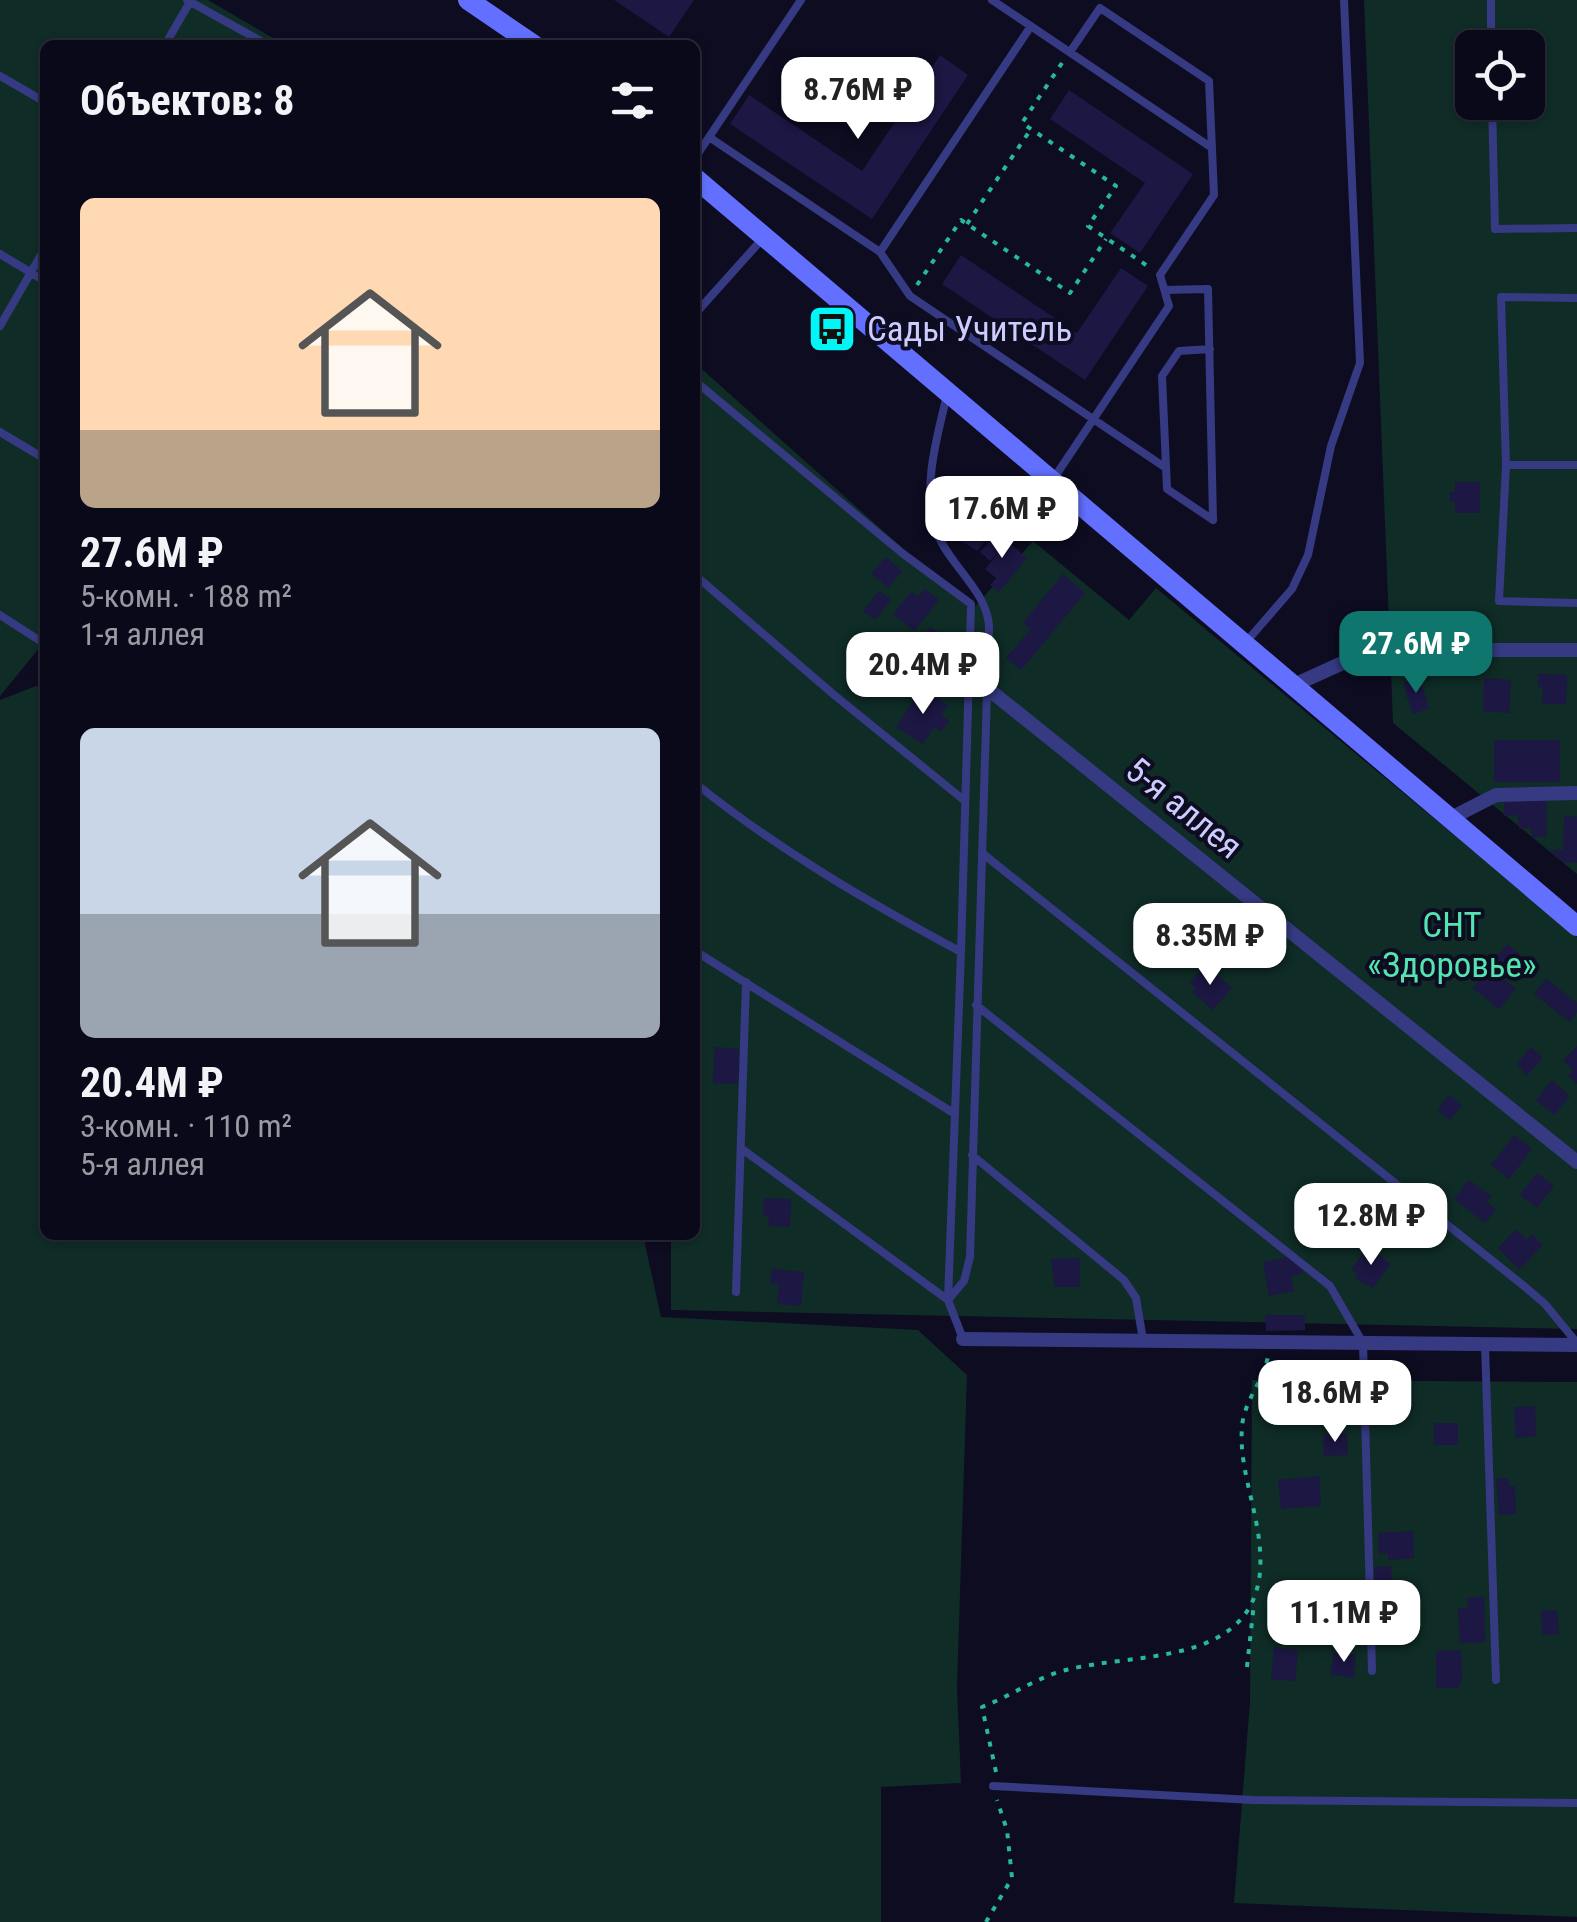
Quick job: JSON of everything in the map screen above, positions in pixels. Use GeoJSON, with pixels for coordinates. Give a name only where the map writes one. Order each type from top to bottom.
{"type":"FeatureCollection","features":[{"type":"Feature","properties":{"kind":"main road"},"geometry":{"type":"LineString","coordinates":[[468,0],[527,40]]}},
{"type":"Feature","properties":{"kind":"main road"},"geometry":{"type":"LineString","coordinates":[[700,182],[946,395],[1577,926]]}},
{"type":"Feature","properties":{"kind":"street"},"geometry":{"type":"LineString","coordinates":[[1294,685],[1347,662],[1428,650],[1577,650]]}},
{"type":"Feature","properties":{"kind":"street","name":"5-я аллея"},"geometry":{"type":"LineString","coordinates":[[987,688],[1577,1162]]}},
{"type":"Feature","properties":{"kind":"street"},"geometry":{"type":"LineString","coordinates":[[1451,818],[1496,795],[1577,794]]}},
{"type":"Feature","properties":{"kind":"street"},"geometry":{"type":"LineString","coordinates":[[963,1339],[1577,1344]]}},
{"type":"Feature","properties":{"kind":"lane"},"geometry":{"type":"LineString","coordinates":[[167,40],[189,0],[259,40]]}},
{"type":"Feature","properties":{"kind":"lane"},"geometry":{"type":"LineString","coordinates":[[700,150],[801,0]]}},
{"type":"Feature","properties":{"kind":"lane"},"geometry":{"type":"LineString","coordinates":[[992,0],[1212,148]]}},
{"type":"Feature","properties":{"kind":"lane"},"geometry":{"type":"LineString","coordinates":[[1244,643],[1292,588],[1308,555],[1331,446],[1360,363],[1344,0]]}},
{"type":"Feature","properties":{"kind":"lane"},"geometry":{"type":"LineString","coordinates":[[1490,0],[1491,30]]}},
{"type":"Feature","properties":{"kind":"lane"},"geometry":{"type":"LineString","coordinates":[[1051,482],[1169,306],[1160,275],[1214,195],[1209,82],[1100,8],[1070,52]]}},
{"type":"Feature","properties":{"kind":"lane"},"geometry":{"type":"LineString","coordinates":[[880,252],[1031,26]]}},
{"type":"Feature","properties":{"kind":"lane"},"geometry":{"type":"LineString","coordinates":[[0,76],[40,99]]}},
{"type":"Feature","properties":{"kind":"lane"},"geometry":{"type":"LineString","coordinates":[[1492,120],[1494,229],[1577,228]]}},
{"type":"Feature","properties":{"kind":"lane"},"geometry":{"type":"LineString","coordinates":[[709,137],[880,252],[910,296],[1166,468]]}},
{"type":"Feature","properties":{"kind":"lane"},"geometry":{"type":"LineString","coordinates":[[700,308],[764,237]]}},
{"type":"Feature","properties":{"kind":"lane"},"geometry":{"type":"LineString","coordinates":[[0,254],[40,278]]}},
{"type":"Feature","properties":{"kind":"lane"},"geometry":{"type":"LineString","coordinates":[[0,326],[40,256]]}},
{"type":"Feature","properties":{"kind":"lane"},"geometry":{"type":"LineString","coordinates":[[1164,290],[1208,288],[1210,349],[1213,520],[1167,490],[1162,376],[1179,351],[1210,349]]}},
{"type":"Feature","properties":{"kind":"lane"},"geometry":{"type":"LineString","coordinates":[[1577,298],[1501,297],[1506,465],[1499,601],[1577,603]]}},
{"type":"Feature","properties":{"kind":"lane"},"geometry":{"type":"LineString","coordinates":[[700,384],[902,553],[971,604],[948,1300],[963,1339]]}},
{"type":"Feature","properties":{"kind":"lane"},"geometry":{"type":"LineString","coordinates":[[946,395],[930,486],[937,532],[988,610],[968,1271],[948,1300]]}},
{"type":"Feature","properties":{"kind":"lane"},"geometry":{"type":"LineString","coordinates":[[0,432],[40,456]]}},
{"type":"Feature","properties":{"kind":"lane"},"geometry":{"type":"LineString","coordinates":[[1506,465],[1577,465]]}},
{"type":"Feature","properties":{"kind":"lane"},"geometry":{"type":"LineString","coordinates":[[700,578],[832,694],[964,801]]}},
{"type":"Feature","properties":{"kind":"lane"},"geometry":{"type":"LineString","coordinates":[[0,615],[40,641]]}},
{"type":"Feature","properties":{"kind":"lane"},"geometry":{"type":"LineString","coordinates":[[700,786],[736,816],[872,905],[961,952]]}},
{"type":"Feature","properties":{"kind":"lane"},"geometry":{"type":"LineString","coordinates":[[982,853],[1524,1286],[1545,1304],[1577,1344]]}},
{"type":"Feature","properties":{"kind":"lane"},"geometry":{"type":"LineString","coordinates":[[700,954],[955,1114]]}},
{"type":"Feature","properties":{"kind":"lane"},"geometry":{"type":"LineString","coordinates":[[736,1292],[746,982]]}},
{"type":"Feature","properties":{"kind":"lane"},"geometry":{"type":"LineString","coordinates":[[976,1005],[1330,1286],[1363,1344],[1372,1670]]}},
{"type":"Feature","properties":{"kind":"lane"},"geometry":{"type":"LineString","coordinates":[[742,1149],[948,1300]]}},
{"type":"Feature","properties":{"kind":"lane"},"geometry":{"type":"LineString","coordinates":[[972,1155],[1124,1280],[1136,1298],[1143,1341]]}},
{"type":"Feature","properties":{"kind":"lane"},"geometry":{"type":"LineString","coordinates":[[1485,1345],[1496,1680]]}},
{"type":"Feature","properties":{"kind":"lane"},"geometry":{"type":"LineString","coordinates":[[993,1786],[1253,1800],[1577,1803]]}},
{"type":"Feature","properties":{"kind":"path"},"geometry":{"type":"LineString","coordinates":[[1070,52],[1022,123],[1116,186],[1088,226],[1160,275]]}},
{"type":"Feature","properties":{"kind":"path"},"geometry":{"type":"LineString","coordinates":[[966,224],[1031,129]]}},
{"type":"Feature","properties":{"kind":"path"},"geometry":{"type":"LineString","coordinates":[[910,296],[961,220],[1070,294],[1106,238]]}},
{"type":"Feature","properties":{"kind":"path"},"geometry":{"type":"LineString","coordinates":[[1247,1667],[1260,1545],[1242,1428],[1249,1398],[1267,1364],[1271,1340]]}},
{"type":"Feature","properties":{"kind":"path"},"geometry":{"type":"LineString","coordinates":[[986,1922],[1012,1878],[1007,1830],[993,1786],[996,1774],[982,1707],[1014,1695],[1048,1674],[1084,1665],[1152,1658],[1219,1637],[1241,1622],[1255,1598]]}},
{"type":"Feature","properties":{"kind":"green space"},"geometry":{"type":"Polygon","coordinates":[[[0,0],[208,0],[276,40],[40,40],[40,647],[0,696],[0,0]]]}},
{"type":"Feature","properties":{"kind":"green space"},"geometry":{"type":"Polygon","coordinates":[[[1364,0],[1577,0],[1577,874],[1393,723],[1364,0]]]}},
{"type":"Feature","properties":{"kind":"green space","name":"СНТ «Здоровье»"},"geometry":{"type":"Polygon","coordinates":[[[700,367],[972,610],[1033,541],[1129,620],[1156,588],[1577,937],[1577,1329],[671,1310],[671,1240],[700,1240],[700,367]]]}},
{"type":"Feature","properties":{"kind":"green space"},"geometry":{"type":"Polygon","coordinates":[[[40,686],[40,1240],[644,1240],[661,1317],[918,1330],[967,1375],[957,1687],[961,1783],[881,1787],[881,1922],[0,1922],[0,700],[40,686]]]}},
{"type":"Feature","properties":{"kind":"green space"},"geometry":{"type":"Polygon","coordinates":[[[1252,1380],[1577,1382],[1577,1917],[1234,1903],[1250,1702],[1252,1380]]]}},
{"type":"Feature","properties":{"kind":"building"},"geometry":{"type":"Polygon","coordinates":[[[614,0],[694,0],[669,37],[614,0]]]}},
{"type":"Feature","properties":{"kind":"building"},"geometry":{"type":"Polygon","coordinates":[[[940,55],[968,75],[872,219],[730,124],[749,95],[862,171],[940,55]]]}},
{"type":"Feature","properties":{"kind":"building"},"geometry":{"type":"Polygon","coordinates":[[[1069,90],[1193,174],[1140,253],[1110,233],[1145,183],[1050,119],[1069,90]]]}},
{"type":"Feature","properties":{"kind":"building"},"geometry":{"type":"Polygon","coordinates":[[[961,255],[1077,333],[1121,268],[1148,286],[1085,380],[942,284],[961,255]]]}},
{"type":"Feature","properties":{"kind":"building"},"geometry":{"type":"Polygon","coordinates":[[[1455,482],[1480,482],[1480,513],[1455,513],[1450,492],[1455,492],[1455,482]]]}},
{"type":"Feature","properties":{"kind":"building"},"geometry":{"type":"Polygon","coordinates":[[[986,521],[995,528],[977,551],[959,539],[970,523],[979,530],[986,521]]]}},
{"type":"Feature","properties":{"kind":"building"},"geometry":{"type":"Polygon","coordinates":[[[998,533],[1027,558],[999,592],[990,585],[996,578],[985,569],[1002,549],[990,561],[980,552],[998,533]]]}},
{"type":"Feature","properties":{"kind":"building"},"geometry":{"type":"Polygon","coordinates":[[[886,557],[902,571],[888,588],[871,573],[886,557]]]}},
{"type":"Feature","properties":{"kind":"building"},"geometry":{"type":"Polygon","coordinates":[[[1063,574],[1085,593],[1021,670],[1006,658],[1031,629],[1023,623],[1063,574]]]}},
{"type":"Feature","properties":{"kind":"building"},"geometry":{"type":"Polygon","coordinates":[[[925,589],[939,600],[914,631],[893,614],[911,592],[918,597],[925,589]]]}},
{"type":"Feature","properties":{"kind":"building"},"geometry":{"type":"Polygon","coordinates":[[[879,591],[891,600],[875,620],[863,611],[879,591]]]}},
{"type":"Feature","properties":{"kind":"building"},"geometry":{"type":"Polygon","coordinates":[[[930,627],[951,643],[944,661],[939,657],[933,665],[913,650],[930,627]]]}},
{"type":"Feature","properties":{"kind":"building"},"geometry":{"type":"Polygon","coordinates":[[[1538,674],[1567,675],[1566,704],[1542,704],[1543,687],[1538,687],[1538,674]]]}},
{"type":"Feature","properties":{"kind":"building"},"geometry":{"type":"Polygon","coordinates":[[[1419,677],[1429,708],[1413,714],[1403,683],[1419,677]]]}},
{"type":"Feature","properties":{"kind":"building"},"geometry":{"type":"Polygon","coordinates":[[[1484,678],[1511,680],[1509,713],[1483,711],[1484,678]]]}},
{"type":"Feature","properties":{"kind":"building"},"geometry":{"type":"Polygon","coordinates":[[[921,688],[948,705],[941,715],[949,721],[941,732],[934,727],[923,744],[896,727],[921,688]]]}},
{"type":"Feature","properties":{"kind":"building"},"geometry":{"type":"Polygon","coordinates":[[[1494,740],[1560,740],[1560,782],[1494,782],[1494,740]]]}},
{"type":"Feature","properties":{"kind":"building"},"geometry":{"type":"Polygon","coordinates":[[[1546,798],[1547,836],[1532,837],[1531,828],[1519,829],[1518,815],[1504,816],[1504,799],[1546,798]]]}},
{"type":"Feature","properties":{"kind":"building"},"geometry":{"type":"Polygon","coordinates":[[[1564,816],[1577,817],[1577,863],[1563,862],[1550,850],[1563,850],[1564,816]]]}},
{"type":"Feature","properties":{"kind":"building"},"geometry":{"type":"Polygon","coordinates":[[[1244,918],[1265,936],[1247,957],[1226,940],[1244,918]]]}},
{"type":"Feature","properties":{"kind":"building"},"geometry":{"type":"Polygon","coordinates":[[[1507,944],[1523,957],[1511,971],[1495,959],[1507,944]]]}},
{"type":"Feature","properties":{"kind":"building"},"geometry":{"type":"Polygon","coordinates":[[[1205,965],[1232,988],[1213,1010],[1192,992],[1195,988],[1190,983],[1205,965]]]}},
{"type":"Feature","properties":{"kind":"building"},"geometry":{"type":"Polygon","coordinates":[[[1489,967],[1516,989],[1499,1009],[1473,988],[1489,967]]]}},
{"type":"Feature","properties":{"kind":"building"},"geometry":{"type":"Polygon","coordinates":[[[1546,979],[1577,1003],[1577,1012],[1570,1022],[1534,994],[1546,979]]]}},
{"type":"Feature","properties":{"kind":"building"},"geometry":{"type":"Polygon","coordinates":[[[1577,1046],[1577,1084],[1568,1076],[1573,1070],[1563,1061],[1577,1046]]]}},
{"type":"Feature","properties":{"kind":"building"},"geometry":{"type":"Polygon","coordinates":[[[715,1047],[740,1049],[738,1084],[713,1083],[715,1047]]]}},
{"type":"Feature","properties":{"kind":"building"},"geometry":{"type":"Polygon","coordinates":[[[1531,1047],[1543,1058],[1526,1076],[1517,1063],[1531,1047]]]}},
{"type":"Feature","properties":{"kind":"building"},"geometry":{"type":"Polygon","coordinates":[[[1552,1080],[1570,1096],[1554,1115],[1536,1100],[1552,1080]]]}},
{"type":"Feature","properties":{"kind":"building"},"geometry":{"type":"Polygon","coordinates":[[[1449,1095],[1462,1105],[1450,1120],[1437,1110],[1449,1095]]]}},
{"type":"Feature","properties":{"kind":"building"},"geometry":{"type":"Polygon","coordinates":[[[1514,1135],[1532,1149],[1509,1179],[1491,1165],[1514,1135]]]}},
{"type":"Feature","properties":{"kind":"building"},"geometry":{"type":"Polygon","coordinates":[[[1537,1173],[1554,1186],[1537,1208],[1520,1195],[1537,1173]]]}},
{"type":"Feature","properties":{"kind":"building"},"geometry":{"type":"Polygon","coordinates":[[[1469,1180],[1491,1196],[1487,1202],[1496,1209],[1485,1223],[1454,1199],[1469,1180]]]}},
{"type":"Feature","properties":{"kind":"building"},"geometry":{"type":"Polygon","coordinates":[[[764,1198],[791,1199],[790,1227],[768,1226],[769,1216],[763,1216],[764,1198]]]}},
{"type":"Feature","properties":{"kind":"building"},"geometry":{"type":"Polygon","coordinates":[[[1516,1229],[1527,1240],[1532,1234],[1543,1245],[1519,1270],[1498,1248],[1516,1229]]]}},
{"type":"Feature","properties":{"kind":"building"},"geometry":{"type":"Polygon","coordinates":[[[1369,1247],[1391,1264],[1373,1288],[1355,1279],[1358,1275],[1351,1269],[1369,1247]]]}},
{"type":"Feature","properties":{"kind":"building"},"geometry":{"type":"Polygon","coordinates":[[[1288,1257],[1302,1266],[1303,1274],[1291,1276],[1294,1291],[1269,1296],[1263,1262],[1288,1257]]]}},
{"type":"Feature","properties":{"kind":"building"},"geometry":{"type":"Polygon","coordinates":[[[1080,1258],[1080,1287],[1055,1287],[1051,1259],[1080,1258]]]}},
{"type":"Feature","properties":{"kind":"building"},"geometry":{"type":"Polygon","coordinates":[[[772,1269],[804,1272],[801,1306],[777,1304],[779,1284],[770,1283],[772,1269]]]}},
{"type":"Feature","properties":{"kind":"building"},"geometry":{"type":"Polygon","coordinates":[[[1265,1315],[1305,1315],[1305,1330],[1266,1331],[1265,1315]]]}},
{"type":"Feature","properties":{"kind":"building"},"geometry":{"type":"Polygon","coordinates":[[[1535,1406],[1536,1436],[1516,1438],[1514,1407],[1535,1406]]]}},
{"type":"Feature","properties":{"kind":"building"},"geometry":{"type":"Polygon","coordinates":[[[1434,1423],[1458,1423],[1458,1445],[1434,1445],[1434,1423]]]}},
{"type":"Feature","properties":{"kind":"building"},"geometry":{"type":"Polygon","coordinates":[[[1347,1434],[1348,1455],[1324,1456],[1323,1435],[1347,1434]]]}},
{"type":"Feature","properties":{"kind":"building"},"geometry":{"type":"Polygon","coordinates":[[[1319,1476],[1321,1506],[1281,1509],[1278,1480],[1319,1476]]]}},
{"type":"Feature","properties":{"kind":"building"},"geometry":{"type":"Polygon","coordinates":[[[1509,1478],[1509,1486],[1515,1486],[1516,1514],[1499,1515],[1496,1479],[1509,1478]]]}},
{"type":"Feature","properties":{"kind":"building"},"geometry":{"type":"Polygon","coordinates":[[[1413,1531],[1414,1558],[1388,1560],[1388,1553],[1379,1554],[1378,1533],[1413,1531]]]}},
{"type":"Feature","properties":{"kind":"building"},"geometry":{"type":"Polygon","coordinates":[[[1391,1566],[1392,1587],[1375,1587],[1374,1567],[1391,1566]]]}},
{"type":"Feature","properties":{"kind":"building"},"geometry":{"type":"Polygon","coordinates":[[[1484,1597],[1485,1642],[1460,1643],[1458,1609],[1468,1608],[1467,1598],[1484,1597]]]}},
{"type":"Feature","properties":{"kind":"building"},"geometry":{"type":"Polygon","coordinates":[[[1557,1610],[1559,1634],[1542,1635],[1541,1611],[1557,1610]]]}},
{"type":"Feature","properties":{"kind":"building"},"geometry":{"type":"Polygon","coordinates":[[[1274,1647],[1298,1650],[1295,1681],[1271,1679],[1274,1647]]]}},
{"type":"Feature","properties":{"kind":"building"},"geometry":{"type":"Polygon","coordinates":[[[1461,1650],[1459,1688],[1436,1688],[1436,1651],[1461,1650]]]}},
{"type":"Feature","properties":{"kind":"building"},"geometry":{"type":"Polygon","coordinates":[[[1333,1653],[1356,1655],[1354,1678],[1331,1675],[1333,1653]]]}},
{"type":"Feature","properties":{"kind":"place","name":"Сады Учитель"},"geometry":{"type":"Point","coordinates":[832,329]}}]}
